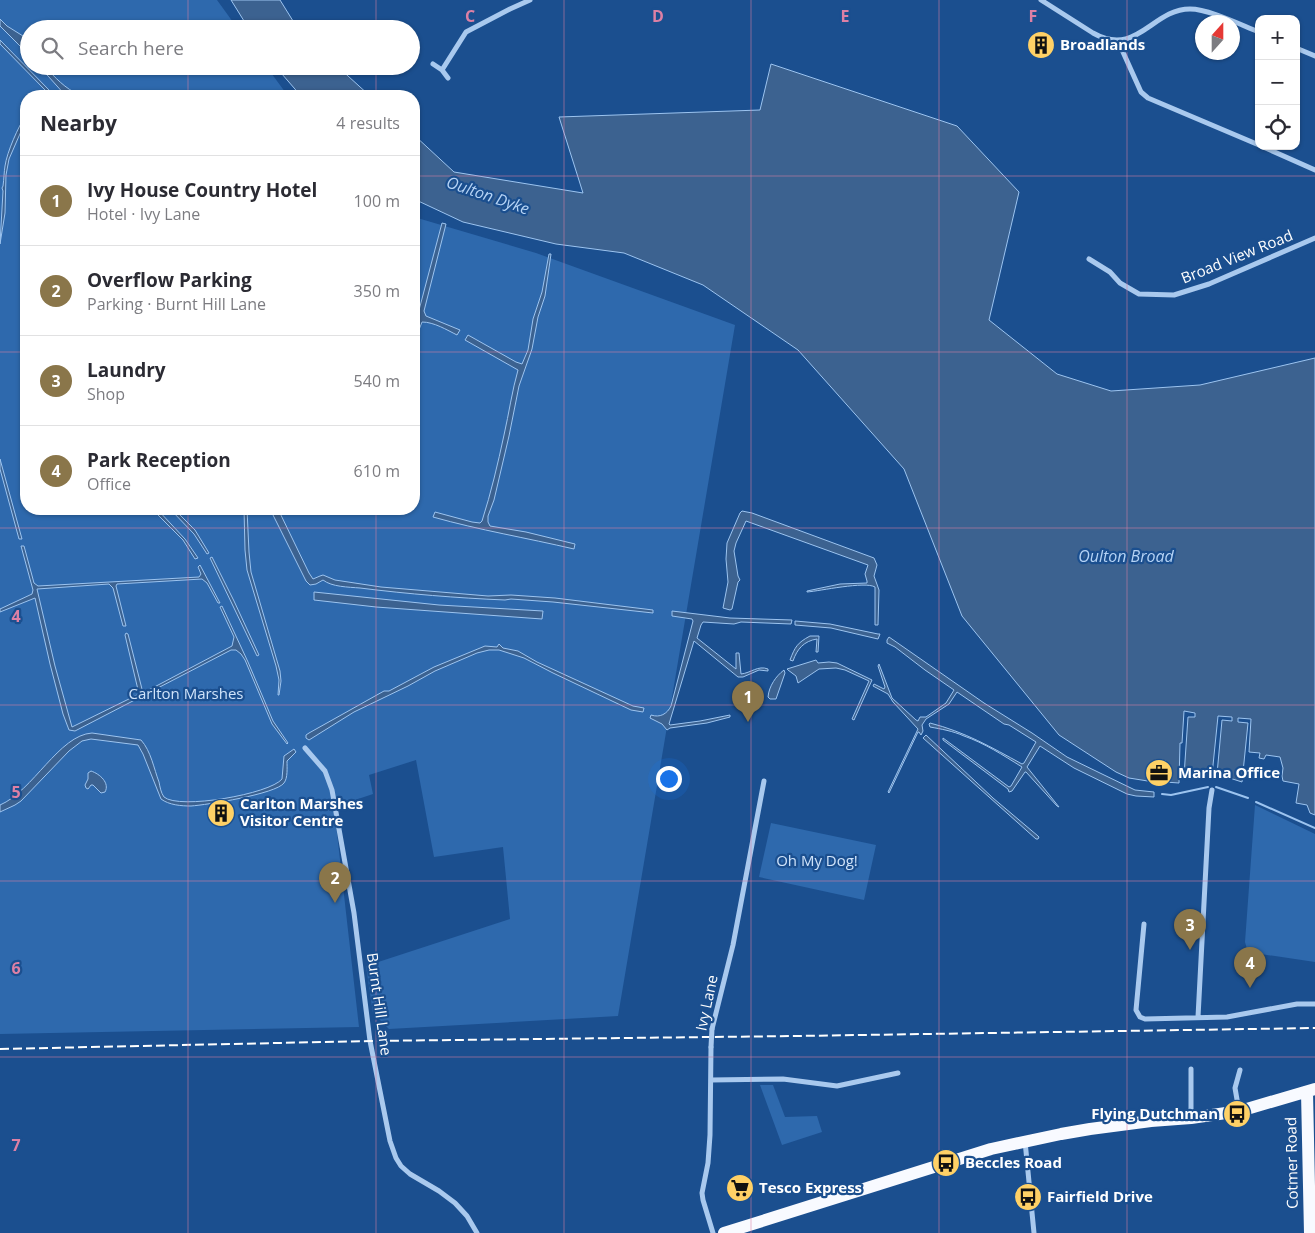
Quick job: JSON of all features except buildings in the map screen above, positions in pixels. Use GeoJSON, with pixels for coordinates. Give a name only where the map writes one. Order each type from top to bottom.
{"type":"FeatureCollection","features":[{"type":"Feature","properties":{"kind":"highway"},"geometry":{"type":"LineString","coordinates":[[724,1233],[938,1164],[991,1149],[1115,1125],[1240,1112],[1311,1090]]}},
{"type":"Feature","properties":{"kind":"highway","name":"Cotmer Road"},"geometry":{"type":"LineString","coordinates":[[1310,1233],[1311,1090]]}},
{"type":"Feature","properties":{"kind":"street"},"geometry":{"type":"LineString","coordinates":[[442,70],[466,32],[530,0]]}},
{"type":"Feature","properties":{"kind":"street"},"geometry":{"type":"LineString","coordinates":[[1041,0],[1100,37],[1118,41],[1140,34],[1175,11],[1189,9],[1203,10],[1255,30]]}},
{"type":"Feature","properties":{"kind":"street"},"geometry":{"type":"LineString","coordinates":[[1118,41],[1141,92],[1148,98],[1255,144]]}},
{"type":"Feature","properties":{"kind":"street"},"geometry":{"type":"LineString","coordinates":[[1300,50],[1315,56]]}},
{"type":"Feature","properties":{"kind":"street"},"geometry":{"type":"LineString","coordinates":[[433,64],[442,70],[448,78]]}},
{"type":"Feature","properties":{"kind":"street"},"geometry":{"type":"LineString","coordinates":[[1269,150],[1315,170]]}},
{"type":"Feature","properties":{"kind":"street","name":"Broad View Road"},"geometry":{"type":"LineString","coordinates":[[1089,259],[1110,272],[1120,284],[1139,294],[1174,295],[1209,284],[1315,238]]}},
{"type":"Feature","properties":{"kind":"street","name":"Burnt Hill Lane"},"geometry":{"type":"LineString","coordinates":[[305,748],[325,771],[332,790],[354,913],[370,1041],[390,1141],[396,1158],[401,1166],[410,1174],[455,1203],[467,1216],[477,1233]]}},
{"type":"Feature","properties":{"kind":"street","name":"Ivy Lane"},"geometry":{"type":"LineString","coordinates":[[713,1233],[702,1193],[708,1163],[712,1029],[733,945],[764,780]]}},
{"type":"Feature","properties":{"kind":"street"},"geometry":{"type":"LineString","coordinates":[[1198,1017],[1209,808],[1212,790]]}},
{"type":"Feature","properties":{"kind":"street"},"geometry":{"type":"LineString","coordinates":[[1144,924],[1136,1010],[1140,1017],[1145,1019],[1227,1017],[1297,1004],[1315,1004]]}},
{"type":"Feature","properties":{"kind":"street"},"geometry":{"type":"LineString","coordinates":[[1191,1069],[1191,1118]]}},
{"type":"Feature","properties":{"kind":"street"},"geometry":{"type":"LineString","coordinates":[[1240,1070],[1235,1088],[1240,1112]]}},
{"type":"Feature","properties":{"kind":"street"},"geometry":{"type":"LineString","coordinates":[[711,1080],[783,1079],[837,1086],[898,1073]]}},
{"type":"Feature","properties":{"kind":"street"},"geometry":{"type":"LineString","coordinates":[[1025,1141],[1034,1233]]}},
{"type":"Feature","properties":{"kind":"green space","name":"Carlton Marshes"},"geometry":{"type":"Polygon","coordinates":[[[0,0],[217,0],[231,20],[20,20],[20,75],[273,75],[284,90],[20,90],[20,515],[420,515],[420,219],[536,253],[735,325],[618,1016],[389,1029],[373,1013],[366,966],[510,919],[503,847],[434,857],[416,760],[369,775],[373,794],[334,807],[359,1027],[0,1034],[0,0]]]}},
{"type":"Feature","properties":{"kind":"green space"},"geometry":{"type":"Polygon","coordinates":[[[1255,805],[1315,834],[1315,962],[1254,953],[1247,949],[1245,942],[1255,805]]]}},
{"type":"Feature","properties":{"kind":"green space","name":"Oh My Dog!"},"geometry":{"type":"Polygon","coordinates":[[[771,823],[876,845],[864,900],[759,877],[771,823]]]}},
{"type":"Feature","properties":{"kind":"green space"},"geometry":{"type":"Polygon","coordinates":[[[760,1085],[773,1085],[785,1117],[817,1116],[822,1132],[782,1145],[760,1085]]]}},
{"type":"Feature","properties":{"kind":"water"},"geometry":{"type":"Polygon","coordinates":[[[231,0],[280,0],[292,20],[243,20],[231,0]]]}},
{"type":"Feature","properties":{"kind":"water"},"geometry":{"type":"Polygon","coordinates":[[[0,19],[20,34],[20,46],[0,26],[0,19]]]}},
{"type":"Feature","properties":{"kind":"water"},"geometry":{"type":"Polygon","coordinates":[[[0,40],[20,60],[20,64],[0,44],[0,40]]]}},
{"type":"Feature","properties":{"kind":"water","name":"Oulton Broad"},"geometry":{"type":"Polygon","coordinates":[[[771,64],[957,126],[1019,192],[989,320],[1057,374],[1111,391],[1200,385],[1315,358],[1315,815],[1310,813],[1307,805],[1296,803],[1299,784],[1283,781],[1283,768],[1280,757],[1266,755],[1264,759],[1259,758],[1260,753],[1249,752],[1251,719],[1238,718],[1238,722],[1248,723],[1242,782],[1217,774],[1222,720],[1232,721],[1232,717],[1218,716],[1212,775],[1184,776],[1188,717],[1195,717],[1195,713],[1184,711],[1182,743],[1180,743],[1179,783],[1165,782],[1166,761],[1157,760],[1154,782],[1129,778],[1116,772],[1059,735],[962,616],[904,469],[798,350],[703,285],[624,253],[556,244],[463,222],[420,202],[420,141],[454,172],[583,193],[559,117],[760,110],[771,64]]]}},
{"type":"Feature","properties":{"kind":"water"},"geometry":{"type":"Polygon","coordinates":[[[30,75],[34,75],[49,90],[45,90],[30,75]]]}},
{"type":"Feature","properties":{"kind":"water"},"geometry":{"type":"Polygon","coordinates":[[[47,75],[53,75],[72,90],[61,90],[47,75]]]}},
{"type":"Feature","properties":{"kind":"water"},"geometry":{"type":"Polygon","coordinates":[[[283,75],[347,75],[363,90],[296,90],[283,75]]]}},
{"type":"Feature","properties":{"kind":"water"},"geometry":{"type":"Polygon","coordinates":[[[20,126],[20,134],[9,159],[6,175],[5,213],[0,244],[2,188],[6,160],[20,126]]]}},
{"type":"Feature","properties":{"kind":"water"},"geometry":{"type":"Polygon","coordinates":[[[442,223],[446,224],[424,311],[426,316],[460,330],[457,335],[427,322],[422,322],[420,327],[420,306],[442,223]]]}},
{"type":"Feature","properties":{"kind":"water"},"geometry":{"type":"Polygon","coordinates":[[[549,254],[551,254],[545,296],[538,317],[532,349],[519,386],[488,522],[490,526],[526,532],[575,544],[574,549],[433,517],[435,512],[472,522],[480,523],[482,521],[497,467],[518,370],[465,340],[468,335],[522,364],[528,350],[533,319],[542,292],[549,254]]]}},
{"type":"Feature","properties":{"kind":"water"},"geometry":{"type":"Polygon","coordinates":[[[0,459],[22,539],[19,539],[0,469],[0,459]]]}},
{"type":"Feature","properties":{"kind":"water"},"geometry":{"type":"Polygon","coordinates":[[[742,511],[874,558],[877,565],[874,576],[879,590],[878,625],[875,625],[875,587],[862,585],[807,592],[840,584],[867,583],[865,574],[868,565],[746,521],[734,551],[740,580],[732,609],[723,608],[728,582],[727,543],[742,511]]]}},
{"type":"Feature","properties":{"kind":"water"},"geometry":{"type":"Polygon","coordinates":[[[158,515],[163,515],[185,539],[198,558],[195,559],[183,540],[158,515]]]}},
{"type":"Feature","properties":{"kind":"water"},"geometry":{"type":"Polygon","coordinates":[[[176,515],[180,515],[195,530],[209,553],[207,554],[194,534],[176,515]]]}},
{"type":"Feature","properties":{"kind":"water"},"geometry":{"type":"Polygon","coordinates":[[[244,515],[247,515],[251,572],[280,671],[279,695],[279,680],[276,666],[247,570],[244,515]]]}},
{"type":"Feature","properties":{"kind":"water"},"geometry":{"type":"Polygon","coordinates":[[[273,515],[281,515],[313,579],[323,575],[335,580],[381,587],[488,596],[511,595],[555,598],[653,610],[653,613],[553,602],[396,592],[340,586],[323,580],[310,585],[306,581],[273,515]]]}},
{"type":"Feature","properties":{"kind":"water"},"geometry":{"type":"Polygon","coordinates":[[[21,546],[24,546],[34,583],[38,586],[199,577],[201,574],[198,567],[200,565],[220,603],[218,603],[207,583],[202,579],[117,584],[126,626],[123,626],[113,588],[109,584],[37,589],[72,727],[139,694],[126,633],[128,634],[143,693],[232,646],[234,637],[220,607],[222,606],[273,721],[288,743],[272,724],[245,660],[236,650],[231,650],[75,731],[69,730],[50,664],[35,598],[0,612],[0,609],[32,594],[33,590],[21,546]]]}},
{"type":"Feature","properties":{"kind":"water"},"geometry":{"type":"Polygon","coordinates":[[[212,557],[259,655],[257,656],[210,558],[212,557]]]}},
{"type":"Feature","properties":{"kind":"water"},"geometry":{"type":"Polygon","coordinates":[[[314,592],[439,605],[543,611],[542,619],[376,607],[314,600],[314,592]]]}},
{"type":"Feature","properties":{"kind":"water"},"geometry":{"type":"Polygon","coordinates":[[[672,611],[730,618],[792,620],[791,624],[703,622],[701,625],[697,638],[736,669],[736,653],[739,653],[741,674],[761,668],[768,669],[768,671],[759,670],[743,677],[738,677],[694,641],[669,724],[700,721],[730,715],[730,717],[667,730],[662,724],[650,718],[651,715],[663,715],[671,706],[693,621],[692,619],[672,616],[672,611]]]}},
{"type":"Feature","properties":{"kind":"water"},"geometry":{"type":"Polygon","coordinates":[[[795,621],[830,624],[880,634],[878,639],[831,628],[795,625],[795,621]]]}},
{"type":"Feature","properties":{"kind":"water"},"geometry":{"type":"Polygon","coordinates":[[[810,636],[819,636],[818,652],[816,652],[817,639],[812,640],[802,646],[793,661],[790,660],[797,646],[810,636]]]}},
{"type":"Feature","properties":{"kind":"water"},"geometry":{"type":"Polygon","coordinates":[[[889,637],[984,703],[1067,757],[1135,790],[1154,792],[1154,797],[1127,794],[1074,768],[1040,746],[1027,767],[1059,807],[1026,772],[1012,791],[1009,792],[1008,789],[943,740],[943,738],[1009,787],[1022,767],[979,742],[947,730],[930,727],[929,724],[966,735],[1022,764],[1036,742],[1009,725],[1004,724],[957,692],[949,704],[926,719],[922,725],[923,731],[921,735],[918,732],[889,793],[918,729],[888,694],[873,686],[874,684],[884,689],[885,687],[879,664],[892,698],[918,721],[920,717],[926,717],[946,703],[954,690],[887,643],[889,637]]]}},
{"type":"Feature","properties":{"kind":"water"},"geometry":{"type":"Polygon","coordinates":[[[499,644],[503,648],[518,651],[537,662],[633,706],[644,708],[643,712],[631,710],[524,658],[499,650],[489,650],[477,653],[435,671],[354,712],[309,740],[306,738],[306,735],[309,733],[384,691],[389,691],[434,667],[485,646],[497,647],[499,644]]]}},
{"type":"Feature","properties":{"kind":"water"},"geometry":{"type":"Polygon","coordinates":[[[816,660],[818,663],[837,663],[872,680],[854,720],[852,719],[869,681],[836,668],[819,669],[798,683],[796,676],[787,669],[816,660]]]}},
{"type":"Feature","properties":{"kind":"water"},"geometry":{"type":"Polygon","coordinates":[[[784,670],[785,673],[776,699],[770,699],[768,697],[771,685],[784,670]]]}},
{"type":"Feature","properties":{"kind":"water"},"geometry":{"type":"Polygon","coordinates":[[[92,733],[141,740],[150,755],[161,792],[164,797],[173,801],[205,801],[243,795],[274,785],[282,779],[284,756],[294,749],[296,752],[287,761],[286,778],[284,783],[278,787],[240,798],[183,806],[171,804],[161,799],[138,745],[91,739],[82,741],[69,751],[21,801],[0,812],[0,805],[24,788],[68,743],[80,736],[92,733]]]}},
{"type":"Feature","properties":{"kind":"water"},"geometry":{"type":"Polygon","coordinates":[[[926,735],[993,798],[1038,836],[1038,839],[923,738],[926,735]]]}},
{"type":"Feature","properties":{"kind":"water"},"geometry":{"type":"Polygon","coordinates":[[[91,771],[98,774],[105,782],[105,792],[101,793],[93,785],[88,789],[86,788],[88,773],[91,771]]]}},
{"type":"Feature","properties":{"kind":"waterway"},"geometry":{"type":"LineString","coordinates":[[1162,794],[1171,795],[1208,787]]}},
{"type":"Feature","properties":{"kind":"waterway"},"geometry":{"type":"LineString","coordinates":[[1216,787],[1248,798]]}},
{"type":"Feature","properties":{"kind":"waterway"},"geometry":{"type":"LineString","coordinates":[[1256,802],[1315,828]]}},
{"type":"Feature","properties":{"kind":"railway"},"geometry":{"type":"LineString","coordinates":[[0,1049],[370,1041],[1315,1028]]}},
{"type":"Feature","properties":{"kind":"place","name":"Broadlands"},"geometry":{"type":"Point","coordinates":[1041,45]}},
{"type":"Feature","properties":{"kind":"place","name":"Ivy House Country Hotel"},"geometry":{"type":"Point","coordinates":[748,722]}},
{"type":"Feature","properties":{"kind":"place","name":"Marina Office"},"geometry":{"type":"Point","coordinates":[1159,773]}},
{"type":"Feature","properties":{"kind":"place","name":"Carlton Marshes Visitor Centre"},"geometry":{"type":"Point","coordinates":[221,813]}},
{"type":"Feature","properties":{"kind":"place","name":"Overflow Parking"},"geometry":{"type":"Point","coordinates":[335,903]}},
{"type":"Feature","properties":{"kind":"place","name":"Laundry"},"geometry":{"type":"Point","coordinates":[1190,950]}},
{"type":"Feature","properties":{"kind":"place","name":"Park Reception"},"geometry":{"type":"Point","coordinates":[1250,988]}},
{"type":"Feature","properties":{"kind":"place","name":"Flying Dutchman"},"geometry":{"type":"Point","coordinates":[1237,1114]}},
{"type":"Feature","properties":{"kind":"place","name":"Beccles Road"},"geometry":{"type":"Point","coordinates":[946,1163]}},
{"type":"Feature","properties":{"kind":"place","name":"Tesco Express"},"geometry":{"type":"Point","coordinates":[740,1188]}},
{"type":"Feature","properties":{"kind":"place","name":"Fairfield Drive"},"geometry":{"type":"Point","coordinates":[1028,1197]}},
{"type":"Feature","properties":{"kind":"water label","name":"Oulton Dyke"},"geometry":{"type":"Point","coordinates":[488,195]}}]}
